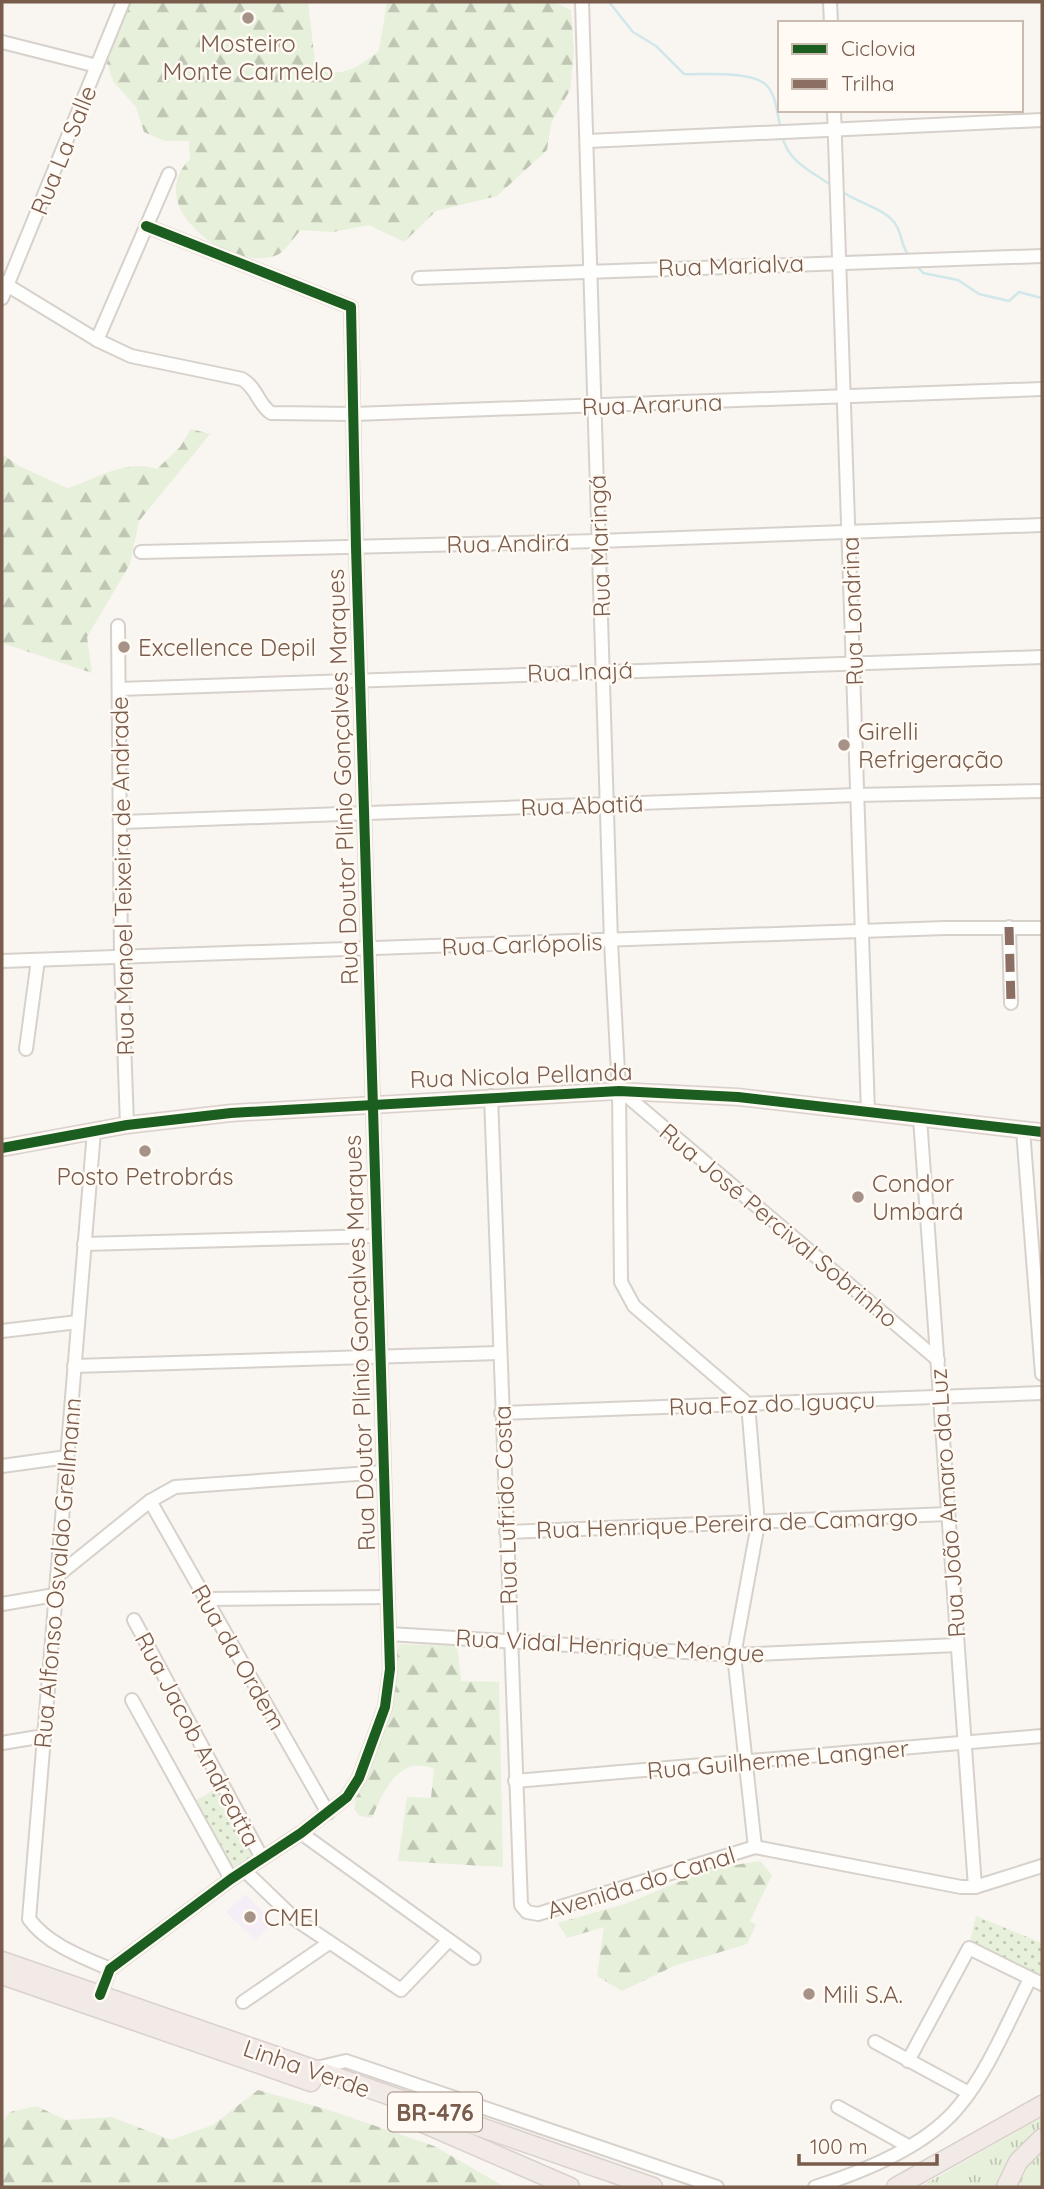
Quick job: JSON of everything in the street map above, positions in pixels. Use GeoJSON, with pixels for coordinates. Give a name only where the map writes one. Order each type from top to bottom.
{"type":"FeatureCollection","features":[{"type":"Feature","properties":{"kind":"highway","name":"Linha Verde"},"geometry":{"type":"LineString","coordinates":[[2,1961],[653,2187]]}},
{"type":"Feature","properties":{"kind":"highway","name":"Linha Verde"},"geometry":{"type":"LineString","coordinates":[[2,1975],[414,2118],[492,2156],[570,2187]]}},
{"type":"Feature","properties":{"kind":"highway"},"geometry":{"type":"LineString","coordinates":[[896,2187],[1042,2105]]}},
{"type":"Feature","properties":{"kind":"highway"},"geometry":{"type":"LineString","coordinates":[[1006,2187],[1018,2162],[1042,2138]]}},
{"type":"Feature","properties":{"kind":"highway"},"geometry":{"type":"LineString","coordinates":[[492,2156],[544,2187]]}},
{"type":"Feature","properties":{"kind":"main road","name":"Rua Nicola Pellanda"},"geometry":{"type":"LineString","coordinates":[[2,1147],[127,1125],[231,1113],[491,1096],[620,1091],[726,1096],[1042,1132]]}},
{"type":"Feature","properties":{"kind":"street","name":"Rua La Salle"},"geometry":{"type":"LineString","coordinates":[[3,289],[123,2]]}},
{"type":"Feature","properties":{"kind":"street","name":"Rua Maringá"},"geometry":{"type":"LineString","coordinates":[[582,2],[606,804],[620,1091],[621,1282],[634,1306],[747,1404]]}},
{"type":"Feature","properties":{"kind":"street"},"geometry":{"type":"LineString","coordinates":[[830,2],[831,21]]}},
{"type":"Feature","properties":{"kind":"street"},"geometry":{"type":"LineString","coordinates":[[2,42],[97,66]]}},
{"type":"Feature","properties":{"kind":"street","name":"Rua Londrina"},"geometry":{"type":"LineString","coordinates":[[834,112],[846,397],[868,1112]]}},
{"type":"Feature","properties":{"kind":"street"},"geometry":{"type":"LineString","coordinates":[[587,141],[1042,120]]}},
{"type":"Feature","properties":{"kind":"street"},"geometry":{"type":"LineString","coordinates":[[3,289],[97,340],[169,174]]}},
{"type":"Feature","properties":{"kind":"street","name":"Rua Doutor Plínio Gonçalves Marques"},"geometry":{"type":"LineString","coordinates":[[110,1969],[244,1870],[301,1833],[347,1797],[359,1778],[381,1718],[390,1669],[351,307],[146,226]]}},
{"type":"Feature","properties":{"kind":"street","name":"Rua Marialva"},"geometry":{"type":"LineString","coordinates":[[419,278],[839,261],[1042,256]]}},
{"type":"Feature","properties":{"kind":"street","name":"Rua Araruna"},"geometry":{"type":"LineString","coordinates":[[97,340],[131,356],[160,364],[242,379],[253,386],[264,408],[271,413],[355,414],[1042,389]]}},
{"type":"Feature","properties":{"kind":"street","name":"Rua Andirá"},"geometry":{"type":"LineString","coordinates":[[141,552],[598,541],[1042,525]]}},
{"type":"Feature","properties":{"kind":"street","name":"Rua Manoel Teixeira de Andrade"},"geometry":{"type":"LineString","coordinates":[[118,626],[122,822],[121,957],[127,1125]]}},
{"type":"Feature","properties":{"kind":"street","name":"Rua Inajá"},"geometry":{"type":"LineString","coordinates":[[119,689],[1042,657]]}},
{"type":"Feature","properties":{"kind":"street","name":"Rua Abatiá"},"geometry":{"type":"LineString","coordinates":[[122,822],[857,795],[1042,791]]}},
{"type":"Feature","properties":{"kind":"street"},"geometry":{"type":"LineString","coordinates":[[1009,928],[1011,1003]]}},
{"type":"Feature","properties":{"kind":"street","name":"Rua Carlópolis"},"geometry":{"type":"LineString","coordinates":[[2,961],[611,942],[861,931],[1042,928]]}},
{"type":"Feature","properties":{"kind":"street"},"geometry":{"type":"LineString","coordinates":[[26,1049],[38,960]]}},
{"type":"Feature","properties":{"kind":"street","name":"Rua José Percival Sobrinho"},"geometry":{"type":"LineString","coordinates":[[620,1091],[938,1360]]}},
{"type":"Feature","properties":{"kind":"street","name":"Rua Lufrido Costa"},"geometry":{"type":"LineString","coordinates":[[491,1096],[514,1781],[520,1905],[527,1912]]}},
{"type":"Feature","properties":{"kind":"street","name":"Rua João Amaro da Luz"},"geometry":{"type":"LineString","coordinates":[[920,1118],[975,1887]]}},
{"type":"Feature","properties":{"kind":"street"},"geometry":{"type":"LineString","coordinates":[[1023,1129],[1042,1374]]}},
{"type":"Feature","properties":{"kind":"street","name":"Rua Alfonso Osvaldo Grellmann"},"geometry":{"type":"LineString","coordinates":[[94,1131],[29,1919],[38,1932],[80,1956],[110,1969]]}},
{"type":"Feature","properties":{"kind":"street"},"geometry":{"type":"LineString","coordinates":[[84,1244],[377,1236]]}},
{"type":"Feature","properties":{"kind":"street"},"geometry":{"type":"LineString","coordinates":[[2,1331],[78,1322]]}},
{"type":"Feature","properties":{"kind":"street"},"geometry":{"type":"LineString","coordinates":[[74,1366],[380,1354],[499,1353]]}},
{"type":"Feature","properties":{"kind":"street","name":"Rua Foz do Iguaçu"},"geometry":{"type":"LineString","coordinates":[[501,1413],[1042,1394]]}},
{"type":"Feature","properties":{"kind":"street"},"geometry":{"type":"LineString","coordinates":[[747,1404],[758,1524],[734,1655],[755,1847],[961,1887],[975,1887],[1042,1866]]}},
{"type":"Feature","properties":{"kind":"street"},"geometry":{"type":"LineString","coordinates":[[2,1466],[67,1457]]}},
{"type":"Feature","properties":{"kind":"street"},"geometry":{"type":"LineString","coordinates":[[57,1576],[150,1501],[175,1487],[384,1472]]}},
{"type":"Feature","properties":{"kind":"street","name":"Rua da Ordem"},"geometry":{"type":"LineString","coordinates":[[150,1501],[328,1813]]}},
{"type":"Feature","properties":{"kind":"street","name":"Rua Henrique Pereira de Camargo"},"geometry":{"type":"LineString","coordinates":[[506,1532],[758,1524],[948,1514]]}},
{"type":"Feature","properties":{"kind":"street"},"geometry":{"type":"LineString","coordinates":[[2,1604],[55,1595]]}},
{"type":"Feature","properties":{"kind":"street"},"geometry":{"type":"LineString","coordinates":[[206,1599],[388,1597]]}},
{"type":"Feature","properties":{"kind":"street","name":"Rua Jacob Andreatta"},"geometry":{"type":"LineString","coordinates":[[134,1620],[262,1858]]}},
{"type":"Feature","properties":{"kind":"street","name":"Rua Vidal Henrique Mengue"},"geometry":{"type":"LineString","coordinates":[[389,1634],[510,1639],[734,1655],[957,1645]]}},
{"type":"Feature","properties":{"kind":"street"},"geometry":{"type":"LineString","coordinates":[[132,1700],[231,1880]]}},
{"type":"Feature","properties":{"kind":"street"},"geometry":{"type":"LineString","coordinates":[[2,1742],[44,1736]]}},
{"type":"Feature","properties":{"kind":"street","name":"Rua Guilherme Langner"},"geometry":{"type":"LineString","coordinates":[[514,1781],[1042,1736]]}},
{"type":"Feature","properties":{"kind":"street"},"geometry":{"type":"LineString","coordinates":[[301,1833],[474,1958]]}},
{"type":"Feature","properties":{"kind":"street","name":"Avenida do Canal"},"geometry":{"type":"LineString","coordinates":[[527,1912],[538,1914],[755,1847]]}},
{"type":"Feature","properties":{"kind":"street"},"geometry":{"type":"LineString","coordinates":[[244,1870],[295,1919],[401,1990],[448,1941]]}},
{"type":"Feature","properties":{"kind":"street"},"geometry":{"type":"LineString","coordinates":[[243,2002],[328,1943]]}},
{"type":"Feature","properties":{"kind":"street"},"geometry":{"type":"LineString","coordinates":[[815,2187],[874,2166],[944,2122],[969,2093],[1036,1981],[969,1948],[908,2061]]}},
{"type":"Feature","properties":{"kind":"street"},"geometry":{"type":"LineString","coordinates":[[100,1995],[110,1969]]}},
{"type":"Feature","properties":{"kind":"street"},"geometry":{"type":"LineString","coordinates":[[875,2042],[969,2093]]}},
{"type":"Feature","properties":{"kind":"street"},"geometry":{"type":"LineString","coordinates":[[310,2069],[346,2061],[717,2187]]}},
{"type":"Feature","properties":{"kind":"street"},"geometry":{"type":"LineString","coordinates":[[838,2106],[908,2146]]}},
{"type":"Feature","properties":{"kind":"shaded area","name":"CMEI"},"geometry":{"type":"Polygon","coordinates":[[[245,1894],[273,1922],[255,1940],[226,1912],[245,1894]]]}},
{"type":"Feature","properties":{"kind":"green space"},"geometry":{"type":"Polygon","coordinates":[[[130,2],[308,2],[315,62],[322,71],[339,72],[353,68],[379,51],[387,2],[554,2],[571,10],[574,52],[570,90],[551,123],[547,150],[497,196],[436,211],[404,242],[369,225],[333,232],[301,230],[279,254],[261,258],[240,255],[219,247],[200,234],[185,217],[177,198],[178,178],[190,159],[189,141],[165,141],[144,132],[136,107],[113,81],[107,63],[130,2]]]}},
{"type":"Feature","properties":{"kind":"green space"},"geometry":{"type":"Polygon","coordinates":[[[191,429],[210,434],[139,521],[130,564],[87,637],[92,673],[2,643],[2,454],[19,466],[67,488],[123,468],[145,466],[157,469],[180,447],[191,429]]]}},
{"type":"Feature","properties":{"kind":"green space"},"geometry":{"type":"Polygon","coordinates":[[[399,1644],[457,1646],[461,1681],[499,1682],[503,1867],[398,1861],[407,1797],[431,1798],[434,1769],[422,1766],[402,1771],[387,1787],[372,1818],[360,1816],[354,1809],[360,1780],[383,1732],[399,1644]]]}},
{"type":"Feature","properties":{"kind":"green space"},"geometry":{"type":"Polygon","coordinates":[[[220,1786],[257,1854],[231,1869],[195,1801],[220,1786]]]}},
{"type":"Feature","properties":{"kind":"green space"},"geometry":{"type":"Polygon","coordinates":[[[760,1861],[772,1875],[750,1921],[756,1925],[747,1944],[674,1966],[622,1991],[597,1976],[604,1927],[567,1938],[558,1923],[628,1903],[710,1869],[760,1861]]]}},
{"type":"Feature","properties":{"kind":"green space"},"geometry":{"type":"Polygon","coordinates":[[[976,1916],[1042,1943],[1042,1976],[970,1942],[976,1916]]]}},
{"type":"Feature","properties":{"kind":"green space"},"geometry":{"type":"Polygon","coordinates":[[[258,2090],[332,2111],[434,2146],[505,2187],[2,2187],[2,2123],[10,2112],[36,2106],[66,2120],[112,2117],[171,2140],[213,2125],[258,2090]]]}},
{"type":"Feature","properties":{"kind":"green space"},"geometry":{"type":"Polygon","coordinates":[[[1042,2117],[1042,2131],[1002,2187],[920,2187],[1042,2117]]]}},
{"type":"Feature","properties":{"kind":"green space"},"geometry":{"type":"Polygon","coordinates":[[[1042,2147],[1042,2187],[1012,2187],[1029,2160],[1042,2147]]]}},
{"type":"Feature","properties":{"kind":"waterway"},"geometry":{"type":"LineString","coordinates":[[609,2],[633,32],[656,46],[684,74],[741,76],[762,82],[773,96],[781,129]]}},
{"type":"Feature","properties":{"kind":"waterway"},"geometry":{"type":"LineString","coordinates":[[782,136],[795,159],[832,186]]}},
{"type":"Feature","properties":{"kind":"waterway"},"geometry":{"type":"LineString","coordinates":[[841,191],[889,217],[897,226],[910,257]]}},
{"type":"Feature","properties":{"kind":"waterway"},"geometry":{"type":"LineString","coordinates":[[916,265],[923,273],[958,280],[979,294],[1009,301],[1019,292],[1042,298]]}},
{"type":"Feature","properties":{"kind":"marked path"},"geometry":{"type":"LineString","coordinates":[[1009,927],[1011,1003]]}},
{"type":"Feature","properties":{"kind":"cycle path"},"geometry":{"type":"LineString","coordinates":[[100,1995],[110,1969],[231,1879],[301,1833],[347,1797],[359,1778],[385,1707],[390,1669],[351,307],[146,226]]}},
{"type":"Feature","properties":{"kind":"cycle path"},"geometry":{"type":"LineString","coordinates":[[2,1148],[127,1125],[231,1113],[619,1091],[738,1097],[1042,1132]]}},
{"type":"Feature","properties":{"kind":"place","name":"Mosteiro Monte Carmelo"},"geometry":{"type":"Point","coordinates":[248,18]}},
{"type":"Feature","properties":{"kind":"place","name":"Excellence Depil"},"geometry":{"type":"Point","coordinates":[124,647]}},
{"type":"Feature","properties":{"kind":"place","name":"Girelli Refrigeração"},"geometry":{"type":"Point","coordinates":[844,745]}},
{"type":"Feature","properties":{"kind":"place","name":"Posto Petrobrás"},"geometry":{"type":"Point","coordinates":[145,1151]}},
{"type":"Feature","properties":{"kind":"place","name":"Condor Umbará"},"geometry":{"type":"Point","coordinates":[858,1197]}},
{"type":"Feature","properties":{"kind":"place","name":"CMEI"},"geometry":{"type":"Point","coordinates":[250,1917]}},
{"type":"Feature","properties":{"kind":"place","name":"Mili S.A."},"geometry":{"type":"Point","coordinates":[809,1994]}}]}
